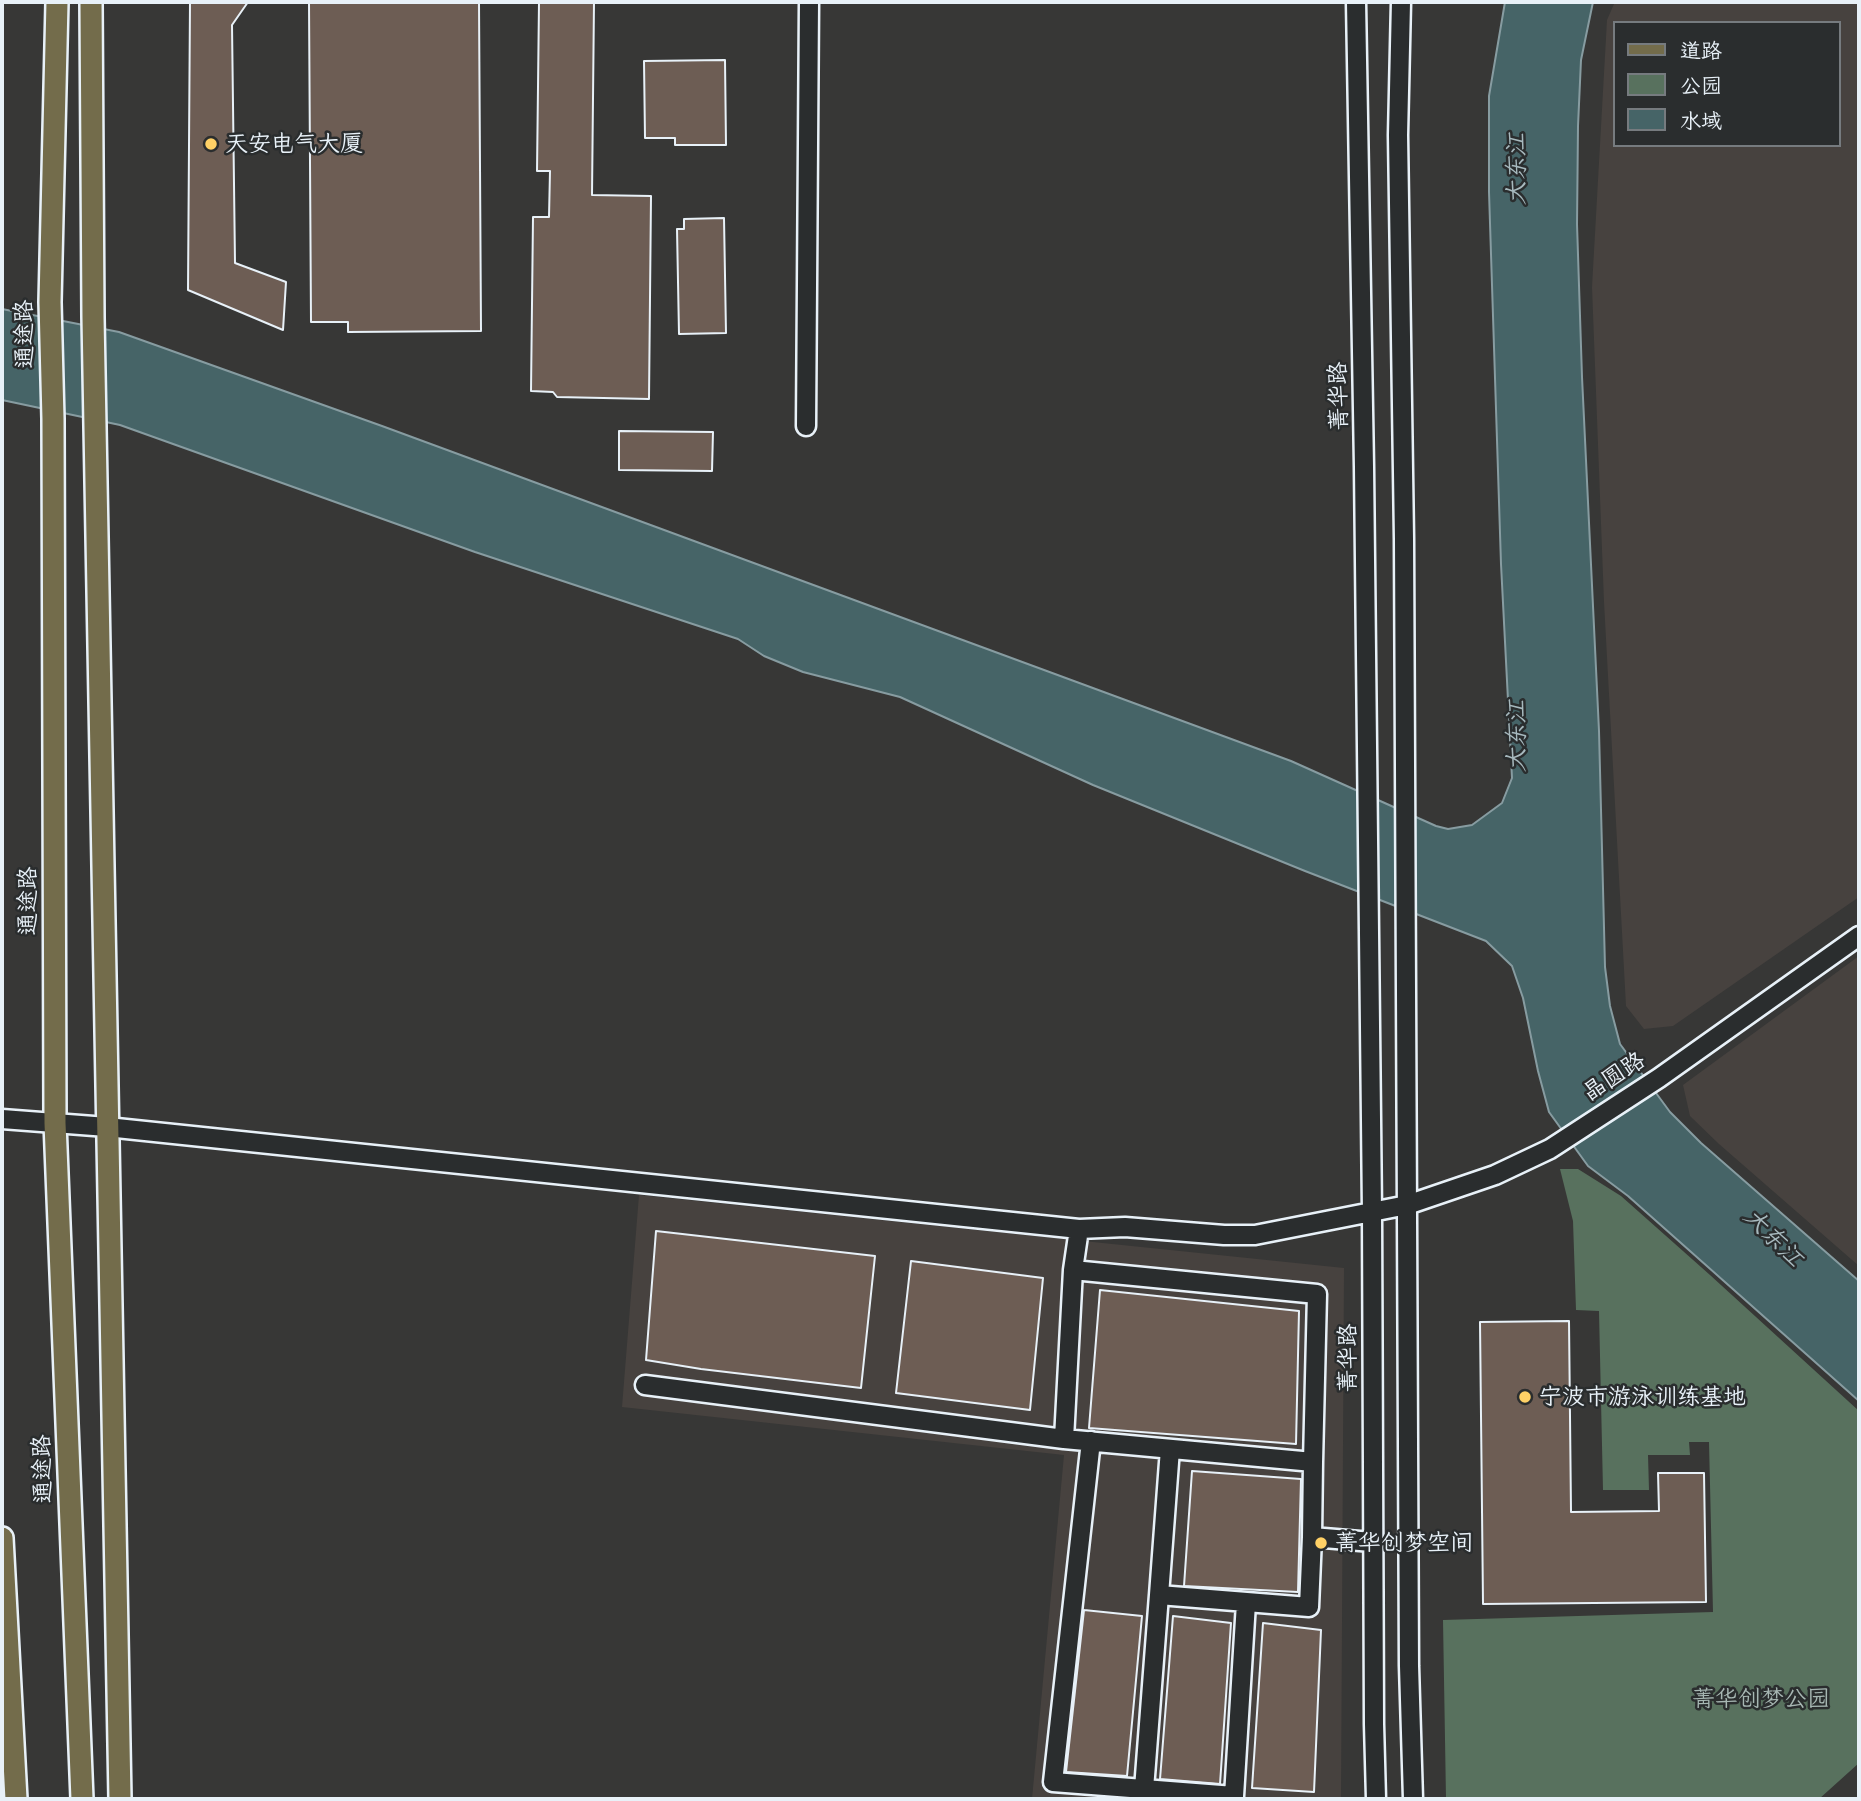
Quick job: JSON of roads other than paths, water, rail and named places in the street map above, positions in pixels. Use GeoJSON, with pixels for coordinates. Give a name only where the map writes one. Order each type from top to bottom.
{"type":"FeatureCollection","features":[{"type":"Feature","properties":{"kind":"main road","name":"通途路"},"geometry":{"type":"LineString","coordinates":[[57,2],[50,302],[53,419],[55,1123],[82,1799]]}},
{"type":"Feature","properties":{"kind":"main road"},"geometry":{"type":"LineString","coordinates":[[91,2],[93,317],[120,1799]]}},
{"type":"Feature","properties":{"kind":"main road"},"geometry":{"type":"LineString","coordinates":[[2,1538],[16,1799]]}},
{"type":"Feature","properties":{"kind":"street"},"geometry":{"type":"LineString","coordinates":[[806,426],[808,2]]}},
{"type":"Feature","properties":{"kind":"street","name":"菁华路"},"geometry":{"type":"LineString","coordinates":[[1356,2],[1364,453],[1376,1799]]}},
{"type":"Feature","properties":{"kind":"street"},"geometry":{"type":"LineString","coordinates":[[1401,2],[1398,135],[1406,923],[1409,1653],[1413,1799]]}},
{"type":"Feature","properties":{"kind":"street","name":"晶圆路"},"geometry":{"type":"LineString","coordinates":[[2,1119],[107,1127],[1079,1229],[1125,1227],[1255,1235],[1407,1205],[1495,1175],[1550,1149],[1659,1078],[1859,936]]}},
{"type":"Feature","properties":{"kind":"street"},"geometry":{"type":"LineString","coordinates":[[1064,1439],[1073,1270],[1079,1229]]}},
{"type":"Feature","properties":{"kind":"street"},"geometry":{"type":"LineString","coordinates":[[1073,1270],[1317,1294],[1309,1607],[1159,1595]]}},
{"type":"Feature","properties":{"kind":"street"},"geometry":{"type":"LineString","coordinates":[[645,1385],[1064,1439],[1313,1462]]}},
{"type":"Feature","properties":{"kind":"street"},"geometry":{"type":"LineString","coordinates":[[1091,1441],[1054,1782],[1234,1796],[1246,1603]]}},
{"type":"Feature","properties":{"kind":"street"},"geometry":{"type":"LineString","coordinates":[[1144,1788],[1170,1449]]}},
{"type":"Feature","properties":{"kind":"street"},"geometry":{"type":"LineString","coordinates":[[1312,1537],[1373,1542]]}},
{"type":"Feature","properties":{"kind":"water","name":"大东江"},"geometry":{"type":"Polygon","coordinates":[[[1505,2],[1593,2],[1581,60],[1577,224],[1599,731],[1605,967],[1610,1006],[1620,1044],[1670,1112],[1701,1143],[1859,1281],[1859,1401],[1628,1196],[1588,1166],[1549,1112],[1523,998],[1512,966],[1486,941],[1093,785],[900,697],[803,672],[764,656],[738,639],[475,552],[120,425],[2,400],[2,309],[119,332],[382,426],[1291,761],[1436,826],[1448,829],[1472,825],[1502,803],[1512,778],[1501,564],[1489,192],[1489,96],[1505,2]]]}},
{"type":"Feature","properties":{"kind":"place","name":"天安电气大厦"},"geometry":{"type":"Point","coordinates":[211,144]}},
{"type":"Feature","properties":{"kind":"place","name":"宁波市游泳训练基地"},"geometry":{"type":"Point","coordinates":[1525,1397]}},
{"type":"Feature","properties":{"kind":"place","name":"菁华创梦空间"},"geometry":{"type":"Point","coordinates":[1321,1543]}},
{"type":"Feature","properties":{"kind":"park label","name":"菁华创梦公园"},"geometry":{"type":"Point","coordinates":[1761,1699]}}]}
